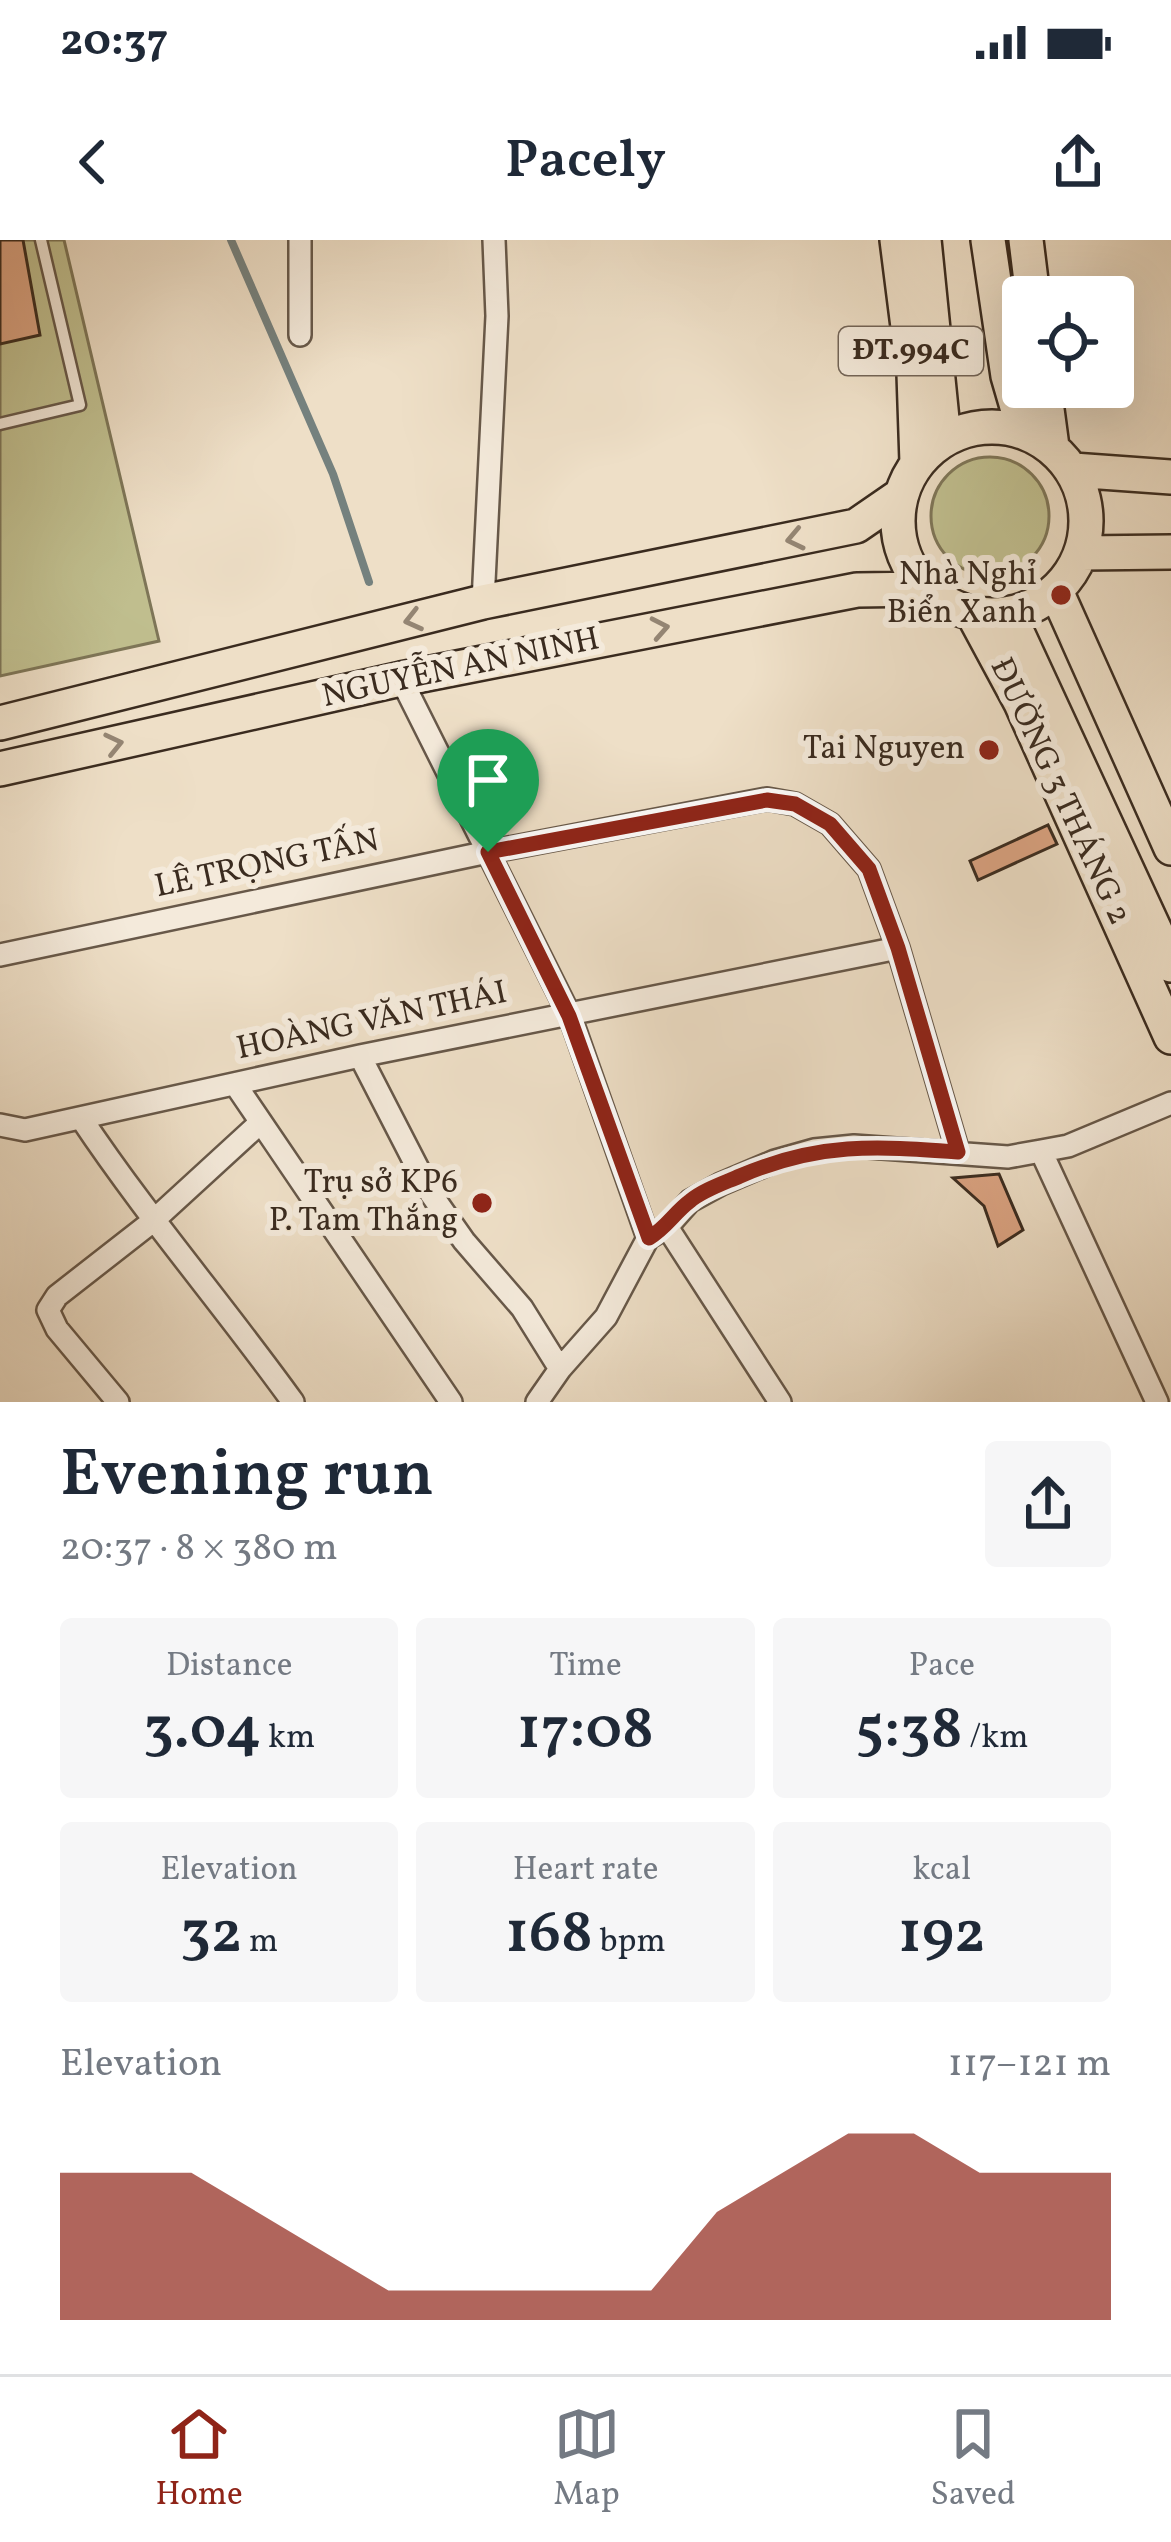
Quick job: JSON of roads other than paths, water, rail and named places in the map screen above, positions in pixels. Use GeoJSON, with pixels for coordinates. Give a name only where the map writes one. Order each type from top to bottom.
{"type":"FeatureCollection","features":[{"type":"Feature","properties":{"kind":"main road","name":"ĐT.994C"},"geometry":{"type":"LineString","coordinates":[[897,240],[914,374],[917,463]]}},
{"type":"Feature","properties":{"kind":"main road","name":"ĐT.994C"},"geometry":{"type":"LineString","coordinates":[[924,240],[944,439]]}},
{"type":"Feature","properties":{"kind":"main road","name":"ĐT.994C"},"geometry":{"type":"LineString","coordinates":[[988,240],[1008,376],[1084,496],[1087,525],[1070,573],[1171,848]]}},
{"type":"Feature","properties":{"kind":"main road"},"geometry":{"type":"LineString","coordinates":[[1026,240],[1030,276]]}},
{"type":"Feature","properties":{"kind":"main road","name":"ĐT.994C"},"geometry":{"type":"LineString","coordinates":[[1046,408],[1050,449]]}},
{"type":"Feature","properties":{"kind":"main road","name":"ĐT.994C"},"geometry":{"type":"LineString","coordinates":[[926,589],[906,562],[898,529],[901,495],[917,463],[944,439],[969,429],[997,426],[1050,449]]}},
{"type":"Feature","properties":{"kind":"main road"},"geometry":{"type":"LineString","coordinates":[[1050,449],[1171,477]]}},
{"type":"Feature","properties":{"kind":"main road","name":"NGUYỄN AN NINH"},"geometry":{"type":"LineString","coordinates":[[3,718],[484,602],[856,526],[901,495]]}},
{"type":"Feature","properties":{"kind":"main road"},"geometry":{"type":"LineString","coordinates":[[926,589],[948,605],[974,614],[1009,615],[1034,606],[1070,573],[1171,552]]}},
{"type":"Feature","properties":{"kind":"main road","name":"ĐT.994C"},"geometry":{"type":"LineString","coordinates":[[1070,573],[1171,799]]}},
{"type":"Feature","properties":{"kind":"main road","name":"NGUYỄN AN NINH"},"geometry":{"type":"LineString","coordinates":[[8,767],[401,680],[857,590],[926,589]]}},
{"type":"Feature","properties":{"kind":"main road","name":"ĐƯỜNG 3 THÁNG 2"},"geometry":{"type":"LineString","coordinates":[[974,614],[1021,703],[1171,1037]]}},
{"type":"Feature","properties":{"kind":"main road","name":"ĐƯỜNG 3 THÁNG 2"},"geometry":{"type":"LineString","coordinates":[[1009,615],[1171,965]]}},
{"type":"Feature","properties":{"kind":"main road"},"geometry":{"type":"LineString","coordinates":[[3,718],[8,767]]}},
{"type":"Feature","properties":{"kind":"street"},"geometry":{"type":"LineString","coordinates":[[300,240],[300,335]]}},
{"type":"Feature","properties":{"kind":"street"},"geometry":{"type":"LineString","coordinates":[[484,602],[497,316],[494,240]]}},
{"type":"Feature","properties":{"kind":"street"},"geometry":{"type":"LineString","coordinates":[[401,680],[569,1016],[658,1232],[780,1402]]}},
{"type":"Feature","properties":{"kind":"street","name":"LÊ TRỌNG TẤN"},"geometry":{"type":"LineString","coordinates":[[0,955],[488,852],[767,800],[795,804],[830,824],[869,869],[898,948],[958,1152]]}},
{"type":"Feature","properties":{"kind":"street","name":"HOÀNG VĂN THÁI"},"geometry":{"type":"LineString","coordinates":[[0,1125],[25,1130],[898,948]]}},
{"type":"Feature","properties":{"kind":"street"},"geometry":{"type":"LineString","coordinates":[[360,1057],[431,1194],[522,1308],[560,1369]]}},
{"type":"Feature","properties":{"kind":"street"},"geometry":{"type":"LineString","coordinates":[[235,1084],[451,1402]]}},
{"type":"Feature","properties":{"kind":"street"},"geometry":{"type":"LineString","coordinates":[[537,1402],[606,1317],[658,1232],[690,1201],[721,1184],[814,1150],[854,1146],[1008,1157],[1069,1146],[1171,1102]]}},
{"type":"Feature","properties":{"kind":"street"},"geometry":{"type":"LineString","coordinates":[[81,1118],[153,1221],[217,1296],[293,1402]]}},
{"type":"Feature","properties":{"kind":"street"},"geometry":{"type":"LineString","coordinates":[[118,1402],[57,1329],[48,1310],[57,1296],[153,1221],[261,1122]]}},
{"type":"Feature","properties":{"kind":"street"},"geometry":{"type":"LineString","coordinates":[[1041,1151],[1157,1402]]}},
{"type":"Feature","properties":{"kind":"lane"},"geometry":{"type":"LineString","coordinates":[[0,424],[80,405],[41,240]]}},
{"type":"Feature","properties":{"kind":"waterway"},"geometry":{"type":"LineString","coordinates":[[231,240],[333,474],[369,582]]}},
{"type":"Feature","properties":{"kind":"place","name":"Nhà Nghỉ Biển Xanh"},"geometry":{"type":"Point","coordinates":[1061,595]}},
{"type":"Feature","properties":{"kind":"place","name":"Tai Nguyen"},"geometry":{"type":"Point","coordinates":[989,750]}},
{"type":"Feature","properties":{"kind":"place","name":"Trụ sở KP6 P. Tam Thắng"},"geometry":{"type":"Point","coordinates":[482,1203]}}]}
